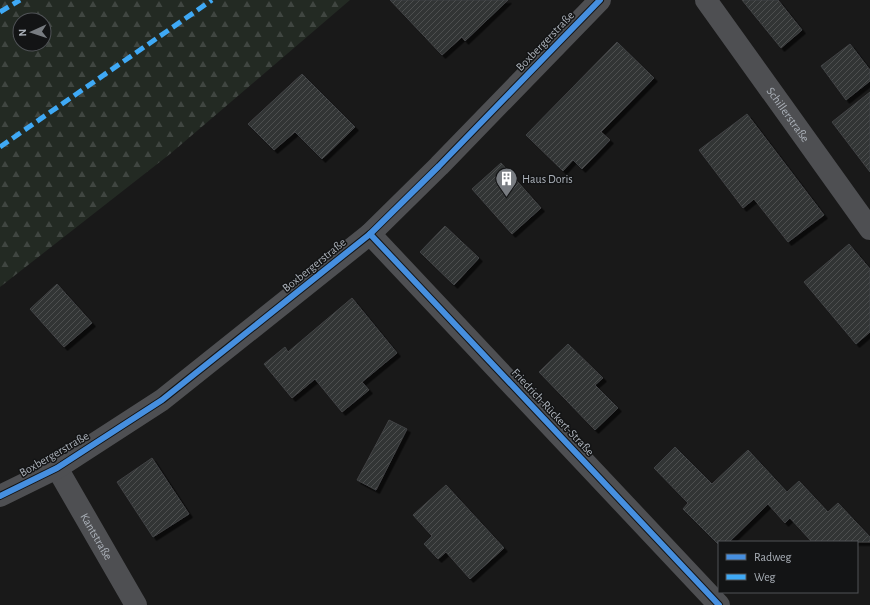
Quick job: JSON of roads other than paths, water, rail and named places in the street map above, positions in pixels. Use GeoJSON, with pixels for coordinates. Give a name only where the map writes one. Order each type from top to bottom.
{"type":"FeatureCollection","features":[{"type":"Feature","properties":{"kind":"street","name":"Boxbergerstraße"},"geometry":{"type":"LineString","coordinates":[[0,496],[57,468],[162,400],[370,234],[439,166],[600,0]]}},
{"type":"Feature","properties":{"kind":"street","name":"Schillerstraße"},"geometry":{"type":"LineString","coordinates":[[706,0],[870,229]]}},
{"type":"Feature","properties":{"kind":"street","name":"Friedrich-Rückert-Straße"},"geometry":{"type":"LineString","coordinates":[[370,234],[719,605]]}},
{"type":"Feature","properties":{"kind":"street","name":"Kantstraße"},"geometry":{"type":"LineString","coordinates":[[57,468],[136,605]]}},
{"type":"Feature","properties":{"kind":"place","name":"Haus Doris"},"geometry":{"type":"Point","coordinates":[507,198]}}]}
